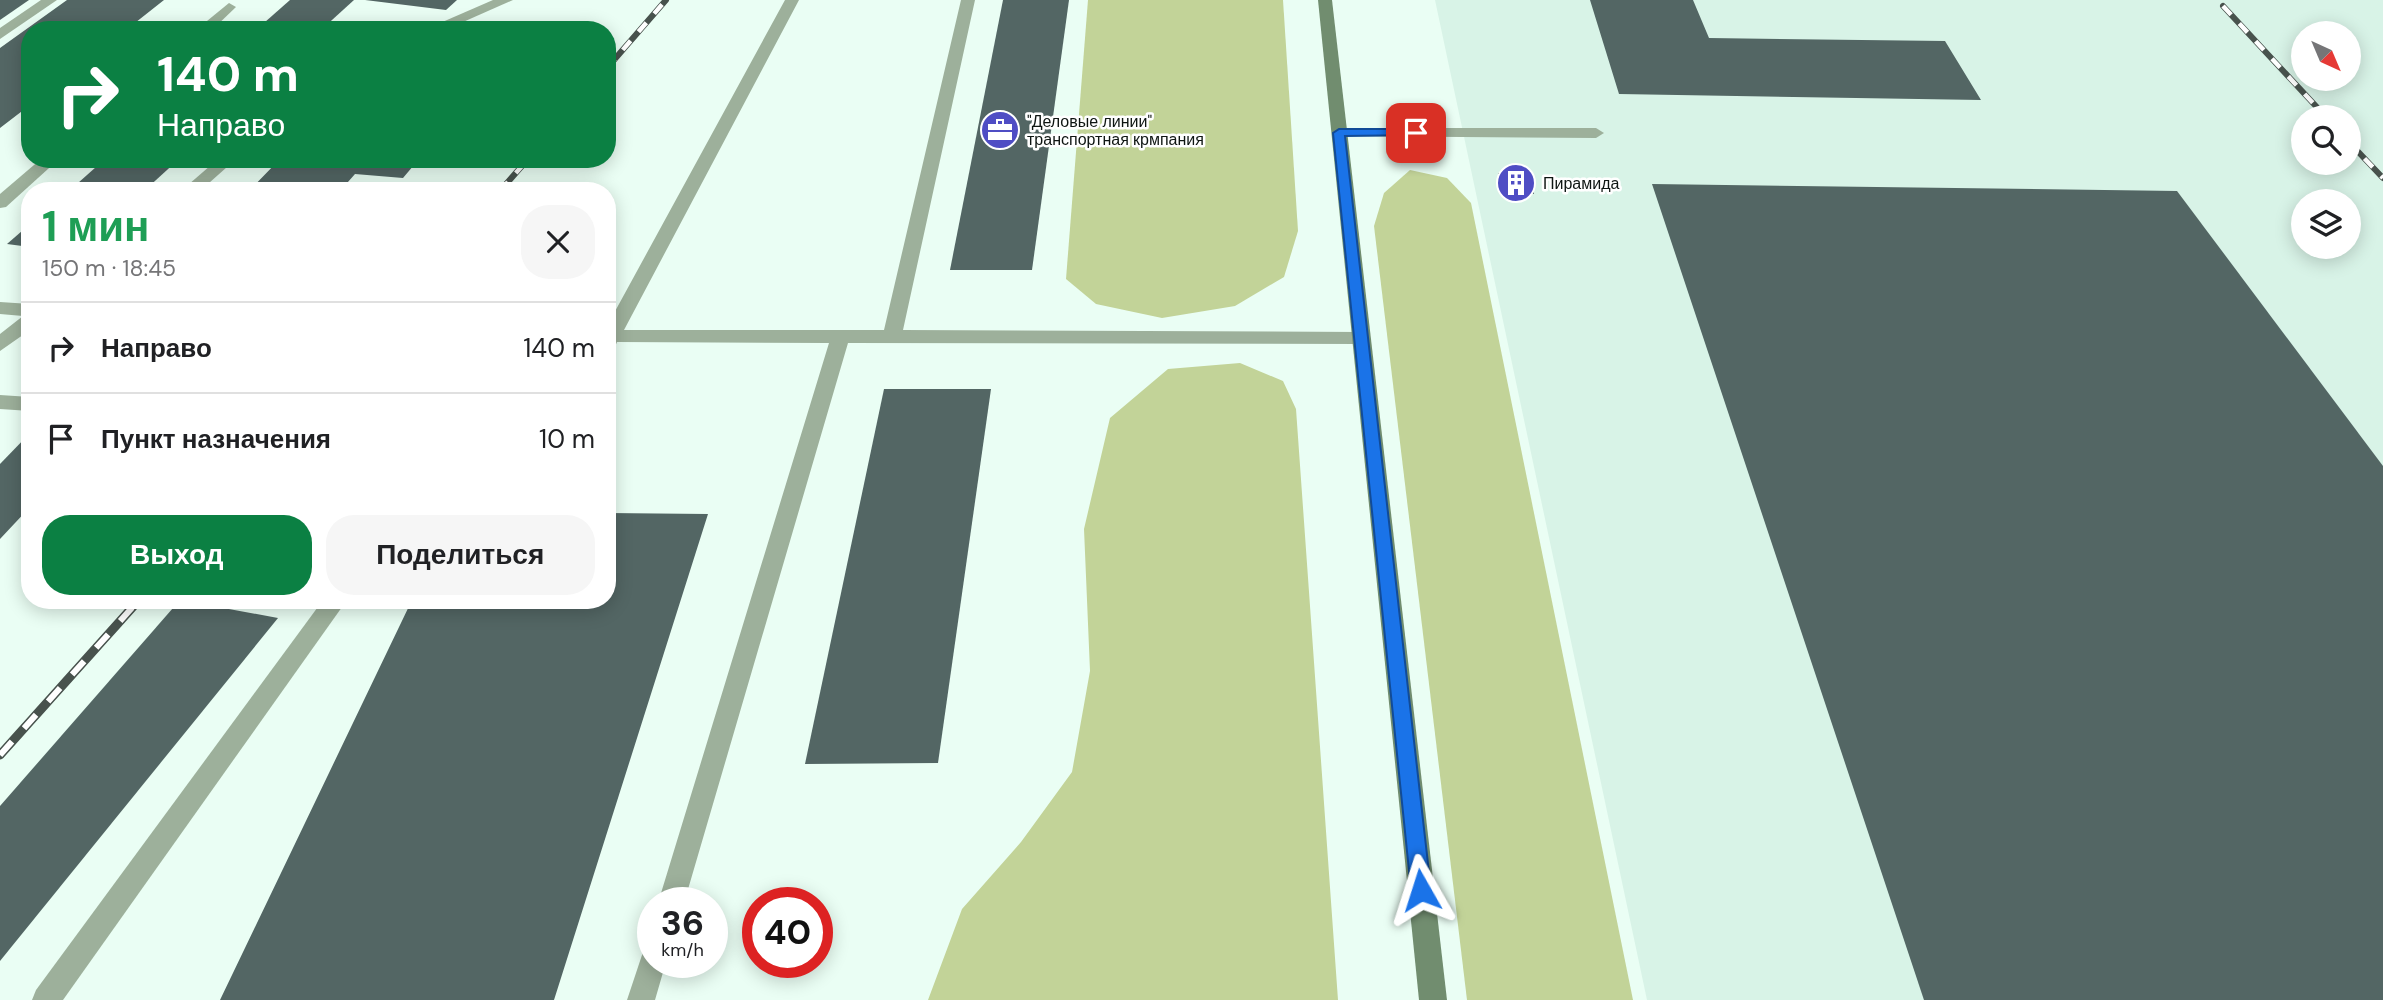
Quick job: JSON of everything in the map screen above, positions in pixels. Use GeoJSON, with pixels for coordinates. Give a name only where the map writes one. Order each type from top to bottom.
{"type":"FeatureCollection","features":[{"type":"Feature","properties":{"kind":"street"},"geometry":{"type":"LineString","coordinates":[[1325,0],[1433,1000]]}},
{"type":"Feature","properties":{"kind":"lane"},"geometry":{"type":"LineString","coordinates":[[0,35],[50,0]]}},
{"type":"Feature","properties":{"kind":"lane"},"geometry":{"type":"LineString","coordinates":[[453,21],[506,0]]}},
{"type":"Feature","properties":{"kind":"lane"},"geometry":{"type":"LineString","coordinates":[[616,329],[792,0]]}},
{"type":"Feature","properties":{"kind":"lane"},"geometry":{"type":"LineString","coordinates":[[892,337],[968,0]]}},
{"type":"Feature","properties":{"kind":"lane"},"geometry":{"type":"LineString","coordinates":[[214,21],[229,8]]}},
{"type":"Feature","properties":{"kind":"lane"},"geometry":{"type":"LineString","coordinates":[[1339,133],[1596,133]]}},
{"type":"Feature","properties":{"kind":"lane"},"geometry":{"type":"LineString","coordinates":[[24,182],[41,168]]}},
{"type":"Feature","properties":{"kind":"lane"},"geometry":{"type":"LineString","coordinates":[[200,182],[217,168]]}},
{"type":"Feature","properties":{"kind":"lane"},"geometry":{"type":"LineString","coordinates":[[0,203],[21,185]]}},
{"type":"Feature","properties":{"kind":"lane"},"geometry":{"type":"LineString","coordinates":[[0,308],[21,309]]}},
{"type":"Feature","properties":{"kind":"lane"},"geometry":{"type":"LineString","coordinates":[[0,344],[21,327]]}},
{"type":"Feature","properties":{"kind":"lane"},"geometry":{"type":"LineString","coordinates":[[676,887],[842,336]]}},
{"type":"Feature","properties":{"kind":"lane"},"geometry":{"type":"LineString","coordinates":[[616,340],[842,336],[1360,338]]}},
{"type":"Feature","properties":{"kind":"lane"},"geometry":{"type":"LineString","coordinates":[[0,402],[21,403]]}},
{"type":"Feature","properties":{"kind":"lane"},"geometry":{"type":"LineString","coordinates":[[46,1000],[329,609]]}},
{"type":"Feature","properties":{"kind":"lane"},"geometry":{"type":"LineString","coordinates":[[641,1000],[648,978]]}},
{"type":"Feature","properties":{"kind":"shaded area"},"geometry":{"type":"Polygon","coordinates":[[[1435,0],[2383,0],[2383,1000],[1647,1000],[1435,0]]]}},
{"type":"Feature","properties":{"kind":"green space"},"geometry":{"type":"Polygon","coordinates":[[[1088,0],[1283,0],[1298,231],[1284,277],[1235,306],[1162,318],[1096,304],[1066,279],[1088,0]]]}},
{"type":"Feature","properties":{"kind":"green space"},"geometry":{"type":"Polygon","coordinates":[[[1410,170],[1447,178],[1471,203],[1633,1000],[1467,1000],[1374,226],[1384,193],[1410,170]]]}},
{"type":"Feature","properties":{"kind":"green space"},"geometry":{"type":"Polygon","coordinates":[[[1240,363],[1283,381],[1296,409],[1338,1000],[928,1000],[962,909],[1021,842],[1072,772],[1090,671],[1084,529],[1110,418],[1168,369],[1240,363]]]}},
{"type":"Feature","properties":{"kind":"building"},"geometry":{"type":"Polygon","coordinates":[[[0,0],[29,0],[0,20],[0,0]]]}},
{"type":"Feature","properties":{"kind":"building"},"geometry":{"type":"Polygon","coordinates":[[[67,0],[164,0],[137,21],[38,21],[67,0]]]}},
{"type":"Feature","properties":{"kind":"building"},"geometry":{"type":"Polygon","coordinates":[[[290,0],[354,0],[331,21],[266,21],[290,0]]]}},
{"type":"Feature","properties":{"kind":"building"},"geometry":{"type":"Polygon","coordinates":[[[365,0],[457,0],[446,10],[365,0]]]}},
{"type":"Feature","properties":{"kind":"building"},"geometry":{"type":"Polygon","coordinates":[[[1003,0],[1069,0],[1032,270],[950,270],[1003,0]]]}},
{"type":"Feature","properties":{"kind":"building"},"geometry":{"type":"Polygon","coordinates":[[[1590,0],[1693,0],[1709,38],[1945,41],[1981,100],[1619,94],[1590,0]]]}},
{"type":"Feature","properties":{"kind":"building"},"geometry":{"type":"Polygon","coordinates":[[[21,33],[21,112],[0,128],[0,48],[21,33]]]}},
{"type":"Feature","properties":{"kind":"building"},"geometry":{"type":"Polygon","coordinates":[[[95,168],[169,168],[154,182],[79,182],[95,168]]]}},
{"type":"Feature","properties":{"kind":"building"},"geometry":{"type":"Polygon","coordinates":[[[271,168],[411,168],[403,178],[355,174],[348,182],[258,182],[271,168]]]}},
{"type":"Feature","properties":{"kind":"building","name":"Пирамида"},"geometry":{"type":"Polygon","coordinates":[[[1498,173],[1530,174],[1534,194],[1502,193],[1498,173]]]}},
{"type":"Feature","properties":{"kind":"building"},"geometry":{"type":"Polygon","coordinates":[[[1652,184],[2177,191],[2383,466],[2383,1000],[1924,1000],[1652,184]]]}},
{"type":"Feature","properties":{"kind":"building"},"geometry":{"type":"Polygon","coordinates":[[[21,232],[21,246],[7,244],[21,232]]]}},
{"type":"Feature","properties":{"kind":"building"},"geometry":{"type":"Polygon","coordinates":[[[884,389],[991,389],[938,763],[805,764],[884,389]]]}},
{"type":"Feature","properties":{"kind":"building"},"geometry":{"type":"Polygon","coordinates":[[[21,442],[21,517],[0,539],[0,464],[21,442]]]}},
{"type":"Feature","properties":{"kind":"building"},"geometry":{"type":"Polygon","coordinates":[[[616,513],[708,514],[554,1000],[220,1000],[408,609],[616,609],[616,513]]]}},
{"type":"Feature","properties":{"kind":"building"},"geometry":{"type":"Polygon","coordinates":[[[172,609],[229,609],[278,618],[0,961],[0,806],[172,609]]]}},
{"type":"Feature","properties":{"kind":"railway"},"geometry":{"type":"LineString","coordinates":[[616,58],[666,0]]}},
{"type":"Feature","properties":{"kind":"railway"},"geometry":{"type":"LineString","coordinates":[[2223,6],[2315,105]]}},
{"type":"Feature","properties":{"kind":"railway"},"geometry":{"type":"LineString","coordinates":[[2361,155],[2383,178]]}},
{"type":"Feature","properties":{"kind":"railway"},"geometry":{"type":"LineString","coordinates":[[508,182],[520,168]]}},
{"type":"Feature","properties":{"kind":"railway"},"geometry":{"type":"LineString","coordinates":[[0,755],[131,609]]}},
{"type":"Feature","properties":{"kind":"place","name":"\"Деловые линии\" транспортная крмпания"},"geometry":{"type":"Point","coordinates":[1000,130]}},
{"type":"Feature","properties":{"kind":"place","name":"Пирамида"},"geometry":{"type":"Point","coordinates":[1516,183]}},
{"type":"Feature","properties":{"kind":"route"},"geometry":{"type":"LineString","coordinates":[[1416,133],[1339,133],[1421,890]]}}]}
